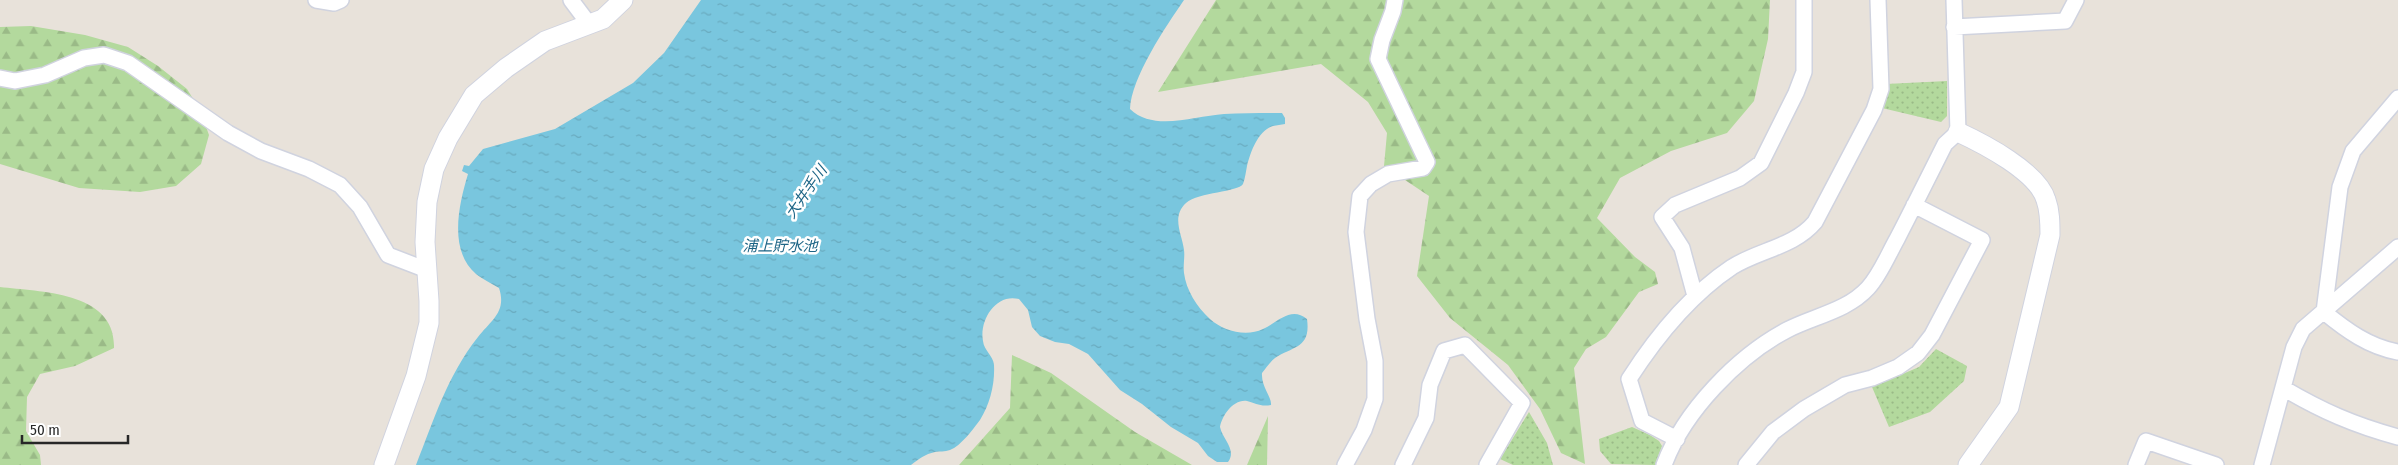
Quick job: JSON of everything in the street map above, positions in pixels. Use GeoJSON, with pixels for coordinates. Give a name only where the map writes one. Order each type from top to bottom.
{"type":"FeatureCollection","features":[{"type":"Feature","properties":{"kind":"street"},"geometry":{"type":"LineString","coordinates":[[316,0],[334,3],[341,0]]}},
{"type":"Feature","properties":{"kind":"street"},"geometry":{"type":"LineString","coordinates":[[571,0],[589,24]]}},
{"type":"Feature","properties":{"kind":"street"},"geometry":{"type":"LineString","coordinates":[[384,465],[416,376],[424,345],[429,308],[425,242],[429,188],[438,161],[460,115],[474,95],[506,68],[545,42],[603,19],[623,0]]}},
{"type":"Feature","properties":{"kind":"street"},"geometry":{"type":"LineString","coordinates":[[1345,465],[1364,430],[1375,399],[1375,361],[1366,318],[1356,232],[1360,196],[1371,184],[1388,174],[1423,168],[1427,162],[1378,59],[1395,0]]}},
{"type":"Feature","properties":{"kind":"street"},"geometry":{"type":"LineString","coordinates":[[1695,296],[1682,248],[1662,217],[1675,206],[1740,178],[1761,163],[1796,94],[1804,72],[1804,0]]}},
{"type":"Feature","properties":{"kind":"street"},"geometry":{"type":"LineString","coordinates":[[1677,439],[1642,420],[1629,379],[1649,348],[1695,296],[1732,267],[1788,242],[1806,232],[1815,222],[1874,110],[1881,89],[1878,0]]}},
{"type":"Feature","properties":{"kind":"street"},"geometry":{"type":"LineString","coordinates":[[1664,465],[1677,439],[1705,397],[1729,372],[1756,348],[1788,329],[1850,303],[1868,288],[1883,266],[1945,144],[1958,132],[1954,0]]}},
{"type":"Feature","properties":{"kind":"street"},"geometry":{"type":"LineString","coordinates":[[1954,27],[2065,21],[2076,0]]}},
{"type":"Feature","properties":{"kind":"street"},"geometry":{"type":"LineString","coordinates":[[0,78],[15,81],[45,75],[84,58],[104,55],[128,62],[228,133],[261,151],[309,170],[340,185],[360,208],[388,255],[427,270]]}},
{"type":"Feature","properties":{"kind":"street"},"geometry":{"type":"LineString","coordinates":[[2324,312],[2340,187],[2353,151],[2398,98]]}},
{"type":"Feature","properties":{"kind":"street"},"geometry":{"type":"LineString","coordinates":[[1958,132],[2031,176],[2046,198],[2050,218],[2050,235],[2009,408],[1968,465]]}},
{"type":"Feature","properties":{"kind":"street"},"geometry":{"type":"LineString","coordinates":[[1746,465],[1773,432],[1804,409],[1845,385],[1872,378],[1898,367],[1918,353],[1932,335],[1982,240],[1914,206]]}},
{"type":"Feature","properties":{"kind":"street"},"geometry":{"type":"LineString","coordinates":[[2267,463],[2294,347],[2304,329],[2398,247]]}},
{"type":"Feature","properties":{"kind":"street"},"geometry":{"type":"LineString","coordinates":[[2324,312],[2353,335],[2388,350],[2398,352]]}},
{"type":"Feature","properties":{"kind":"street"},"geometry":{"type":"LineString","coordinates":[[1403,465],[1426,418],[1430,385],[1444,351],[1466,345],[1522,403],[1487,465]]}},
{"type":"Feature","properties":{"kind":"street"},"geometry":{"type":"LineString","coordinates":[[2283,388],[2318,408],[2359,426],[2398,436]]}},
{"type":"Feature","properties":{"kind":"street"},"geometry":{"type":"LineString","coordinates":[[2136,465],[2146,441],[2216,465]]}},
{"type":"Feature","properties":{"kind":"green space"},"geometry":{"type":"Polygon","coordinates":[[[1216,0],[1770,0],[1768,39],[1754,101],[1727,133],[1671,151],[1620,178],[1597,218],[1635,257],[1655,272],[1658,284],[1639,292],[1606,337],[1586,349],[1574,368],[1585,464],[1561,453],[1540,409],[1508,365],[1450,318],[1417,276],[1429,196],[1384,166],[1387,133],[1368,102],[1321,64],[1158,92],[1216,0]]]}},
{"type":"Feature","properties":{"kind":"green space"},"geometry":{"type":"Polygon","coordinates":[[[31,26],[85,35],[128,47],[158,66],[187,89],[200,110],[209,135],[201,164],[176,186],[140,192],[79,188],[0,164],[0,27],[31,26]]]}},
{"type":"Feature","properties":{"kind":"green space"},"geometry":{"type":"Polygon","coordinates":[[[1947,81],[1947,116],[1941,122],[1882,108],[1886,84],[1947,81]]]}},
{"type":"Feature","properties":{"kind":"green space"},"geometry":{"type":"Polygon","coordinates":[[[0,287],[54,293],[73,298],[89,305],[103,315],[111,329],[114,348],[75,366],[40,374],[27,397],[26,431],[40,455],[41,465],[0,465],[0,287]]]}},
{"type":"Feature","properties":{"kind":"green space"},"geometry":{"type":"Polygon","coordinates":[[[1936,349],[1967,366],[1964,381],[1930,412],[1889,427],[1872,387],[1919,367],[1936,349]]]}},
{"type":"Feature","properties":{"kind":"green space"},"geometry":{"type":"Polygon","coordinates":[[[1012,355],[1051,373],[1135,432],[1192,465],[959,465],[1010,408],[1012,355]]]}},
{"type":"Feature","properties":{"kind":"green space"},"geometry":{"type":"Polygon","coordinates":[[[1529,412],[1547,443],[1553,465],[1513,465],[1500,459],[1529,412]]]}},
{"type":"Feature","properties":{"kind":"green space"},"geometry":{"type":"Polygon","coordinates":[[[1268,416],[1267,465],[1247,465],[1268,416]]]}},
{"type":"Feature","properties":{"kind":"green space"},"geometry":{"type":"Polygon","coordinates":[[[1632,427],[1659,441],[1662,446],[1655,465],[1611,464],[1600,451],[1599,439],[1632,427]]]}},
{"type":"Feature","properties":{"kind":"water","name":"浦上貯水池"},"geometry":{"type":"Polygon","coordinates":[[[701,0],[1184,0],[1159,38],[1143,68],[1136,83],[1130,109],[1140,116],[1162,121],[1238,113],[1282,113],[1285,118],[1285,124],[1273,126],[1259,137],[1251,154],[1243,184],[1240,187],[1192,199],[1182,208],[1178,220],[1184,250],[1184,273],[1187,286],[1197,304],[1210,319],[1228,330],[1242,333],[1256,331],[1285,316],[1295,314],[1307,319],[1308,329],[1304,341],[1300,345],[1275,358],[1262,373],[1263,383],[1271,405],[1242,401],[1233,405],[1223,418],[1220,427],[1231,453],[1228,462],[1217,462],[1208,456],[1198,443],[1171,427],[1142,404],[1120,390],[1088,354],[1069,344],[1055,342],[1040,336],[1032,327],[1028,310],[1019,299],[1011,298],[996,304],[991,310],[982,333],[985,348],[992,358],[994,365],[993,387],[984,414],[966,437],[954,448],[948,451],[928,454],[911,465],[416,465],[435,415],[458,367],[467,352],[496,315],[501,303],[499,288],[476,274],[467,264],[462,252],[458,226],[459,212],[468,174],[462,171],[464,165],[469,166],[483,149],[555,129],[633,83],[664,53],[701,0]]]}},
{"type":"Feature","properties":{"kind":"water label","name":"大井手川"},"geometry":{"type":"Point","coordinates":[806,192]}}]}
